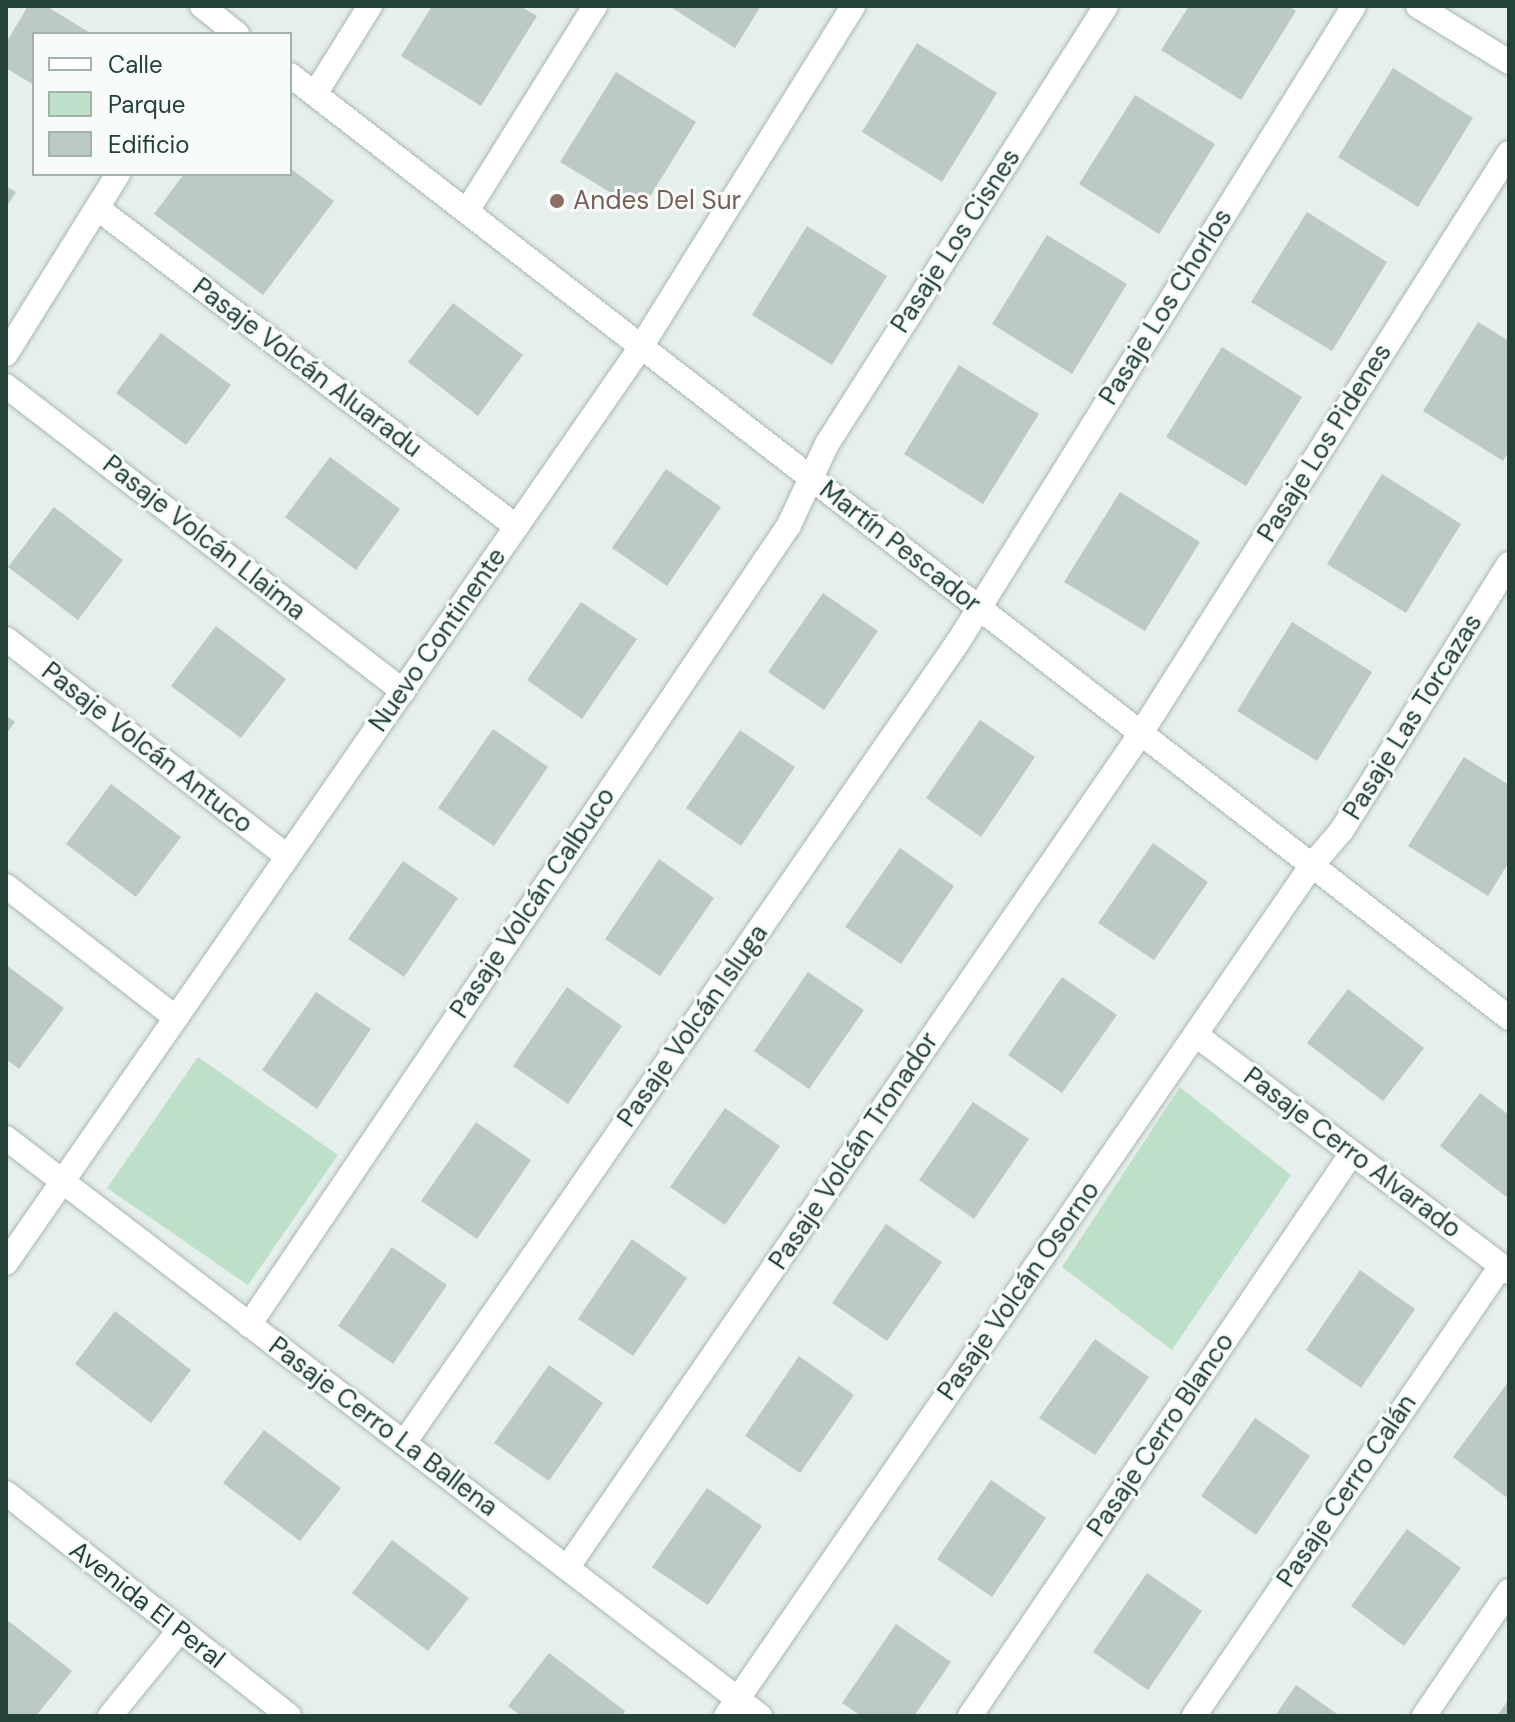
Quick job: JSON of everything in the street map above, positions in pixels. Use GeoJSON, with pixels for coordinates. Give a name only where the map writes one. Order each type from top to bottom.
{"type":"FeatureCollection","features":[{"type":"Feature","properties":{"kind":"street"},"geometry":{"type":"LineString","coordinates":[[315,94],[370,6]]}},
{"type":"Feature","properties":{"kind":"street"},"geometry":{"type":"LineString","coordinates":[[467,211],[595,6]]}},
{"type":"Feature","properties":{"kind":"street","name":"Nuevo Continente"},"geometry":{"type":"LineString","coordinates":[[6,1263],[641,347],[853,6]]}},
{"type":"Feature","properties":{"kind":"street","name":"Pasaje Los Cisnes"},"geometry":{"type":"LineString","coordinates":[[811,478],[827,444],[1106,6]]}},
{"type":"Feature","properties":{"kind":"street","name":"Pasaje Los Chorlos"},"geometry":{"type":"LineString","coordinates":[[978,607],[1354,6]]}},
{"type":"Feature","properties":{"kind":"street"},"geometry":{"type":"LineString","coordinates":[[1418,6],[1509,62]]}},
{"type":"Feature","properties":{"kind":"street"},"geometry":{"type":"LineString","coordinates":[[208,19],[233,32]]}},
{"type":"Feature","properties":{"kind":"street","name":"Martín Pescador"},"geometry":{"type":"LineString","coordinates":[[292,77],[1312,865],[1506,1010]]}},
{"type":"Feature","properties":{"kind":"street","name":"Pasaje Los Pidenes"},"geometry":{"type":"LineString","coordinates":[[1141,733],[1509,153]]}},
{"type":"Feature","properties":{"kind":"street"},"geometry":{"type":"LineString","coordinates":[[6,354],[117,176]]}},
{"type":"Feature","properties":{"kind":"street","name":"Pasaje Volcán Aluaradu"},"geometry":{"type":"LineString","coordinates":[[97,208],[517,527]]}},
{"type":"Feature","properties":{"kind":"street","name":"Pasaje Volcán Llaima"},"geometry":{"type":"LineString","coordinates":[[6,386],[403,691]]}},
{"type":"Feature","properties":{"kind":"street","name":"Pasaje Volcán Calbuco"},"geometry":{"type":"LineString","coordinates":[[249,1325],[789,525],[811,478]]}},
{"type":"Feature","properties":{"kind":"street","name":"Pasaje Las Torcazas"},"geometry":{"type":"LineString","coordinates":[[1312,865],[1342,830],[1509,564]]}},
{"type":"Feature","properties":{"kind":"street","name":"Pasaje Volcán Isluga"},"geometry":{"type":"LineString","coordinates":[[404,1443],[958,642],[978,607]]}},
{"type":"Feature","properties":{"kind":"street","name":"Pasaje Volcán Antuco"},"geometry":{"type":"LineString","coordinates":[[6,639],[288,857]]}},
{"type":"Feature","properties":{"kind":"street","name":"Pasaje Volcán Tronador"},"geometry":{"type":"LineString","coordinates":[[567,1568],[1141,733]]}},
{"type":"Feature","properties":{"kind":"street","name":"Pasaje Volcán Osorno"},"geometry":{"type":"LineString","coordinates":[[732,1708],[1312,865]]}},
{"type":"Feature","properties":{"kind":"street"},"geometry":{"type":"LineString","coordinates":[[6,886],[176,1018]]}},
{"type":"Feature","properties":{"kind":"street","name":"Pasaje Cerro Alvarado"},"geometry":{"type":"LineString","coordinates":[[1196,1035],[1505,1269]]}},
{"type":"Feature","properties":{"kind":"street","name":"Pasaje Cerro La Ballena"},"geometry":{"type":"LineString","coordinates":[[6,1138],[567,1568],[732,1708],[760,1716]]}},
{"type":"Feature","properties":{"kind":"street","name":"Pasaje Cerro Blanco"},"geometry":{"type":"LineString","coordinates":[[970,1716],[1352,1153]]}},
{"type":"Feature","properties":{"kind":"street","name":"Pasaje Cerro Calán"},"geometry":{"type":"LineString","coordinates":[[1194,1716],[1505,1269]]}},
{"type":"Feature","properties":{"kind":"street","name":"Avenida El Peral"},"geometry":{"type":"LineString","coordinates":[[6,1493],[289,1716]]}},
{"type":"Feature","properties":{"kind":"street"},"geometry":{"type":"LineString","coordinates":[[1424,1716],[1509,1591]]}},
{"type":"Feature","properties":{"kind":"street"},"geometry":{"type":"LineString","coordinates":[[110,1716],[180,1630]]}},
{"type":"Feature","properties":{"kind":"green space"},"geometry":{"type":"Polygon","coordinates":[[[198,1057],[338,1155],[248,1285],[107,1188],[198,1057]]]}},
{"type":"Feature","properties":{"kind":"green space"},"geometry":{"type":"Polygon","coordinates":[[[1180,1087],[1291,1175],[1172,1350],[1062,1267],[1180,1087]]]}},
{"type":"Feature","properties":{"kind":"building"},"geometry":{"type":"Polygon","coordinates":[[[28,6],[46,6],[89,32],[32,32],[32,84],[6,68],[6,43],[28,6]]]}},
{"type":"Feature","properties":{"kind":"building"},"geometry":{"type":"Polygon","coordinates":[[[432,6],[520,6],[537,16],[481,106],[401,56],[432,6]]]}},
{"type":"Feature","properties":{"kind":"building"},"geometry":{"type":"Polygon","coordinates":[[[669,6],[761,6],[735,48],[669,6]]]}},
{"type":"Feature","properties":{"kind":"building"},"geometry":{"type":"Polygon","coordinates":[[[1189,6],[1288,6],[1296,11],[1241,100],[1161,50],[1189,6]]]}},
{"type":"Feature","properties":{"kind":"building"},"geometry":{"type":"Polygon","coordinates":[[[917,43],[997,93],[942,182],[862,132],[917,43]]]}},
{"type":"Feature","properties":{"kind":"building"},"geometry":{"type":"Polygon","coordinates":[[[1393,68],[1473,118],[1418,207],[1338,157],[1393,68]]]}},
{"type":"Feature","properties":{"kind":"building"},"geometry":{"type":"Polygon","coordinates":[[[616,72],[696,122],[641,211],[560,162],[616,72]]]}},
{"type":"Feature","properties":{"kind":"building"},"geometry":{"type":"Polygon","coordinates":[[[1135,95],[1215,144],[1159,234],[1079,184],[1135,95]]]}},
{"type":"Feature","properties":{"kind":"building"},"geometry":{"type":"Polygon","coordinates":[[[292,170],[334,201],[263,295],[154,214],[182,176],[292,176],[292,170]]]}},
{"type":"Feature","properties":{"kind":"building"},"geometry":{"type":"Polygon","coordinates":[[[6,186],[16,192],[6,208],[6,186]]]}},
{"type":"Feature","properties":{"kind":"building"},"geometry":{"type":"Polygon","coordinates":[[[1307,212],[1387,262],[1332,351],[1251,302],[1307,212]]]}},
{"type":"Feature","properties":{"kind":"building"},"geometry":{"type":"Polygon","coordinates":[[[807,226],[887,276],[832,365],[752,315],[807,226]]]}},
{"type":"Feature","properties":{"kind":"building"},"geometry":{"type":"Polygon","coordinates":[[[1047,235],[1127,284],[1072,374],[992,324],[1047,235]]]}},
{"type":"Feature","properties":{"kind":"building"},"geometry":{"type":"Polygon","coordinates":[[[453,303],[523,355],[478,416],[408,362],[453,303]]]}},
{"type":"Feature","properties":{"kind":"building"},"geometry":{"type":"Polygon","coordinates":[[[1478,322],[1509,341],[1509,451],[1503,461],[1423,411],[1478,322]]]}},
{"type":"Feature","properties":{"kind":"building"},"geometry":{"type":"Polygon","coordinates":[[[161,333],[231,385],[186,445],[116,393],[161,333]]]}},
{"type":"Feature","properties":{"kind":"building"},"geometry":{"type":"Polygon","coordinates":[[[1222,347],[1302,397],[1246,486],[1166,437],[1222,347]]]}},
{"type":"Feature","properties":{"kind":"building"},"geometry":{"type":"Polygon","coordinates":[[[959,365],[1039,414],[983,504],[904,454],[959,365]]]}},
{"type":"Feature","properties":{"kind":"building"},"geometry":{"type":"Polygon","coordinates":[[[330,457],[400,509],[356,570],[285,517],[330,457]]]}},
{"type":"Feature","properties":{"kind":"building"},"geometry":{"type":"Polygon","coordinates":[[[666,469],[721,507],[667,586],[612,548],[666,469]]]}},
{"type":"Feature","properties":{"kind":"building"},"geometry":{"type":"Polygon","coordinates":[[[1382,474],[1461,524],[1406,613],[1327,564],[1382,474]]]}},
{"type":"Feature","properties":{"kind":"building"},"geometry":{"type":"Polygon","coordinates":[[[1120,492],[1200,542],[1145,631],[1064,582],[1120,492]]]}},
{"type":"Feature","properties":{"kind":"building"},"geometry":{"type":"Polygon","coordinates":[[[54,507],[123,560],[78,620],[8,567],[54,507]]]}},
{"type":"Feature","properties":{"kind":"building"},"geometry":{"type":"Polygon","coordinates":[[[823,593],[878,631],[824,710],[768,672],[823,593]]]}},
{"type":"Feature","properties":{"kind":"building"},"geometry":{"type":"Polygon","coordinates":[[[581,602],[637,639],[582,719],[527,680],[581,602]]]}},
{"type":"Feature","properties":{"kind":"building"},"geometry":{"type":"Polygon","coordinates":[[[1292,622],[1372,672],[1317,761],[1237,711],[1292,622]]]}},
{"type":"Feature","properties":{"kind":"building"},"geometry":{"type":"Polygon","coordinates":[[[216,626],[286,679],[241,738],[171,686],[216,626]]]}},
{"type":"Feature","properties":{"kind":"building"},"geometry":{"type":"Polygon","coordinates":[[[6,715],[15,722],[6,734],[6,715]]]}},
{"type":"Feature","properties":{"kind":"building"},"geometry":{"type":"Polygon","coordinates":[[[980,720],[1035,757],[981,837],[926,798],[980,720]]]}},
{"type":"Feature","properties":{"kind":"building"},"geometry":{"type":"Polygon","coordinates":[[[493,729],[548,767],[494,846],[438,808],[493,729]]]}},
{"type":"Feature","properties":{"kind":"building"},"geometry":{"type":"Polygon","coordinates":[[[740,730],[795,767],[741,846],[686,808],[740,730]]]}},
{"type":"Feature","properties":{"kind":"building"},"geometry":{"type":"Polygon","coordinates":[[[1464,757],[1509,785],[1509,862],[1488,896],[1408,846],[1464,757]]]}},
{"type":"Feature","properties":{"kind":"building"},"geometry":{"type":"Polygon","coordinates":[[[111,784],[181,837],[136,897],[66,844],[111,784]]]}},
{"type":"Feature","properties":{"kind":"building"},"geometry":{"type":"Polygon","coordinates":[[[1153,843],[1208,882],[1154,960],[1098,923],[1153,843]]]}},
{"type":"Feature","properties":{"kind":"building"},"geometry":{"type":"Polygon","coordinates":[[[900,848],[954,886],[901,964],[845,927],[900,848]]]}},
{"type":"Feature","properties":{"kind":"building"},"geometry":{"type":"Polygon","coordinates":[[[659,859],[714,898],[660,976],[605,939],[659,859]]]}},
{"type":"Feature","properties":{"kind":"building"},"geometry":{"type":"Polygon","coordinates":[[[403,861],[458,898],[404,977],[348,939],[403,861]]]}},
{"type":"Feature","properties":{"kind":"building"},"geometry":{"type":"Polygon","coordinates":[[[6,965],[64,1008],[19,1069],[6,1059],[6,965]]]}},
{"type":"Feature","properties":{"kind":"building"},"geometry":{"type":"Polygon","coordinates":[[[808,972],[864,1010],[809,1089],[754,1051],[808,972]]]}},
{"type":"Feature","properties":{"kind":"building"},"geometry":{"type":"Polygon","coordinates":[[[1062,977],[1117,1015],[1062,1093],[1008,1055],[1062,977]]]}},
{"type":"Feature","properties":{"kind":"building"},"geometry":{"type":"Polygon","coordinates":[[[567,987],[622,1026],[568,1104],[513,1066],[567,987]]]}},
{"type":"Feature","properties":{"kind":"building"},"geometry":{"type":"Polygon","coordinates":[[[1348,989],[1424,1048],[1383,1101],[1307,1043],[1348,989]]]}},
{"type":"Feature","properties":{"kind":"building"},"geometry":{"type":"Polygon","coordinates":[[[316,992],[371,1029],[317,1109],[262,1070],[316,992]]]}},
{"type":"Feature","properties":{"kind":"building"},"geometry":{"type":"Polygon","coordinates":[[[1480,1093],[1509,1115],[1509,1199],[1440,1146],[1480,1093]]]}},
{"type":"Feature","properties":{"kind":"building"},"geometry":{"type":"Polygon","coordinates":[[[973,1102],[1029,1139],[974,1219],[919,1180],[973,1102]]]}},
{"type":"Feature","properties":{"kind":"building"},"geometry":{"type":"Polygon","coordinates":[[[725,1108],[780,1146],[725,1225],[670,1187],[725,1108]]]}},
{"type":"Feature","properties":{"kind":"building"},"geometry":{"type":"Polygon","coordinates":[[[476,1122],[531,1160],[477,1239],[421,1201],[476,1122]]]}},
{"type":"Feature","properties":{"kind":"building"},"geometry":{"type":"Polygon","coordinates":[[[886,1224],[942,1262],[887,1341],[832,1303],[886,1224]]]}},
{"type":"Feature","properties":{"kind":"building"},"geometry":{"type":"Polygon","coordinates":[[[632,1239],[687,1278],[633,1356],[578,1319],[632,1239]]]}},
{"type":"Feature","properties":{"kind":"building"},"geometry":{"type":"Polygon","coordinates":[[[392,1247],[447,1285],[393,1364],[338,1326],[392,1247]]]}},
{"type":"Feature","properties":{"kind":"building"},"geometry":{"type":"Polygon","coordinates":[[[1360,1270],[1415,1309],[1361,1388],[1306,1350],[1360,1270]]]}},
{"type":"Feature","properties":{"kind":"building"},"geometry":{"type":"Polygon","coordinates":[[[115,1311],[191,1370],[151,1423],[75,1364],[115,1311]]]}},
{"type":"Feature","properties":{"kind":"building"},"geometry":{"type":"Polygon","coordinates":[[[1095,1339],[1149,1377],[1095,1455],[1039,1418],[1095,1339]]]}},
{"type":"Feature","properties":{"kind":"building"},"geometry":{"type":"Polygon","coordinates":[[[799,1356],[854,1395],[800,1473],[745,1436],[799,1356]]]}},
{"type":"Feature","properties":{"kind":"building"},"geometry":{"type":"Polygon","coordinates":[[[549,1365],[603,1403],[549,1481],[494,1443],[549,1365]]]}},
{"type":"Feature","properties":{"kind":"building"},"geometry":{"type":"Polygon","coordinates":[[[1509,1381],[1509,1493],[1506,1497],[1453,1457],[1509,1381]]]}},
{"type":"Feature","properties":{"kind":"building"},"geometry":{"type":"Polygon","coordinates":[[[1255,1418],[1310,1456],[1256,1535],[1201,1496],[1255,1418]]]}},
{"type":"Feature","properties":{"kind":"building"},"geometry":{"type":"Polygon","coordinates":[[[264,1430],[341,1488],[300,1541],[223,1483],[264,1430]]]}},
{"type":"Feature","properties":{"kind":"building"},"geometry":{"type":"Polygon","coordinates":[[[991,1480],[1046,1518],[992,1597],[937,1559],[991,1480]]]}},
{"type":"Feature","properties":{"kind":"building"},"geometry":{"type":"Polygon","coordinates":[[[707,1488],[762,1526],[708,1605],[652,1567],[707,1488]]]}},
{"type":"Feature","properties":{"kind":"building"},"geometry":{"type":"Polygon","coordinates":[[[1407,1529],[1461,1568],[1404,1646],[1351,1606],[1407,1529]]]}},
{"type":"Feature","properties":{"kind":"building"},"geometry":{"type":"Polygon","coordinates":[[[392,1540],[469,1598],[428,1651],[352,1593],[392,1540]]]}},
{"type":"Feature","properties":{"kind":"building"},"geometry":{"type":"Polygon","coordinates":[[[1147,1573],[1202,1611],[1148,1690],[1093,1652],[1147,1573]]]}},
{"type":"Feature","properties":{"kind":"building"},"geometry":{"type":"Polygon","coordinates":[[[6,1619],[72,1671],[36,1716],[6,1716],[6,1619]]]}},
{"type":"Feature","properties":{"kind":"building"},"geometry":{"type":"Polygon","coordinates":[[[896,1624],[951,1662],[914,1716],[861,1716],[842,1703],[896,1624]]]}},
{"type":"Feature","properties":{"kind":"building"},"geometry":{"type":"Polygon","coordinates":[[[549,1653],[625,1711],[622,1716],[521,1716],[508,1706],[549,1653]]]}},
{"type":"Feature","properties":{"kind":"building"},"geometry":{"type":"Polygon","coordinates":[[[1296,1685],[1340,1716],[1275,1716],[1296,1685]]]}},
{"type":"Feature","properties":{"kind":"building"},"geometry":{"type":"Polygon","coordinates":[[[1509,1699],[1509,1716],[1497,1716],[1509,1699]]]}},
{"type":"Feature","properties":{"kind":"place","name":"Andes Del Sur"},"geometry":{"type":"Point","coordinates":[557,201]}}]}
